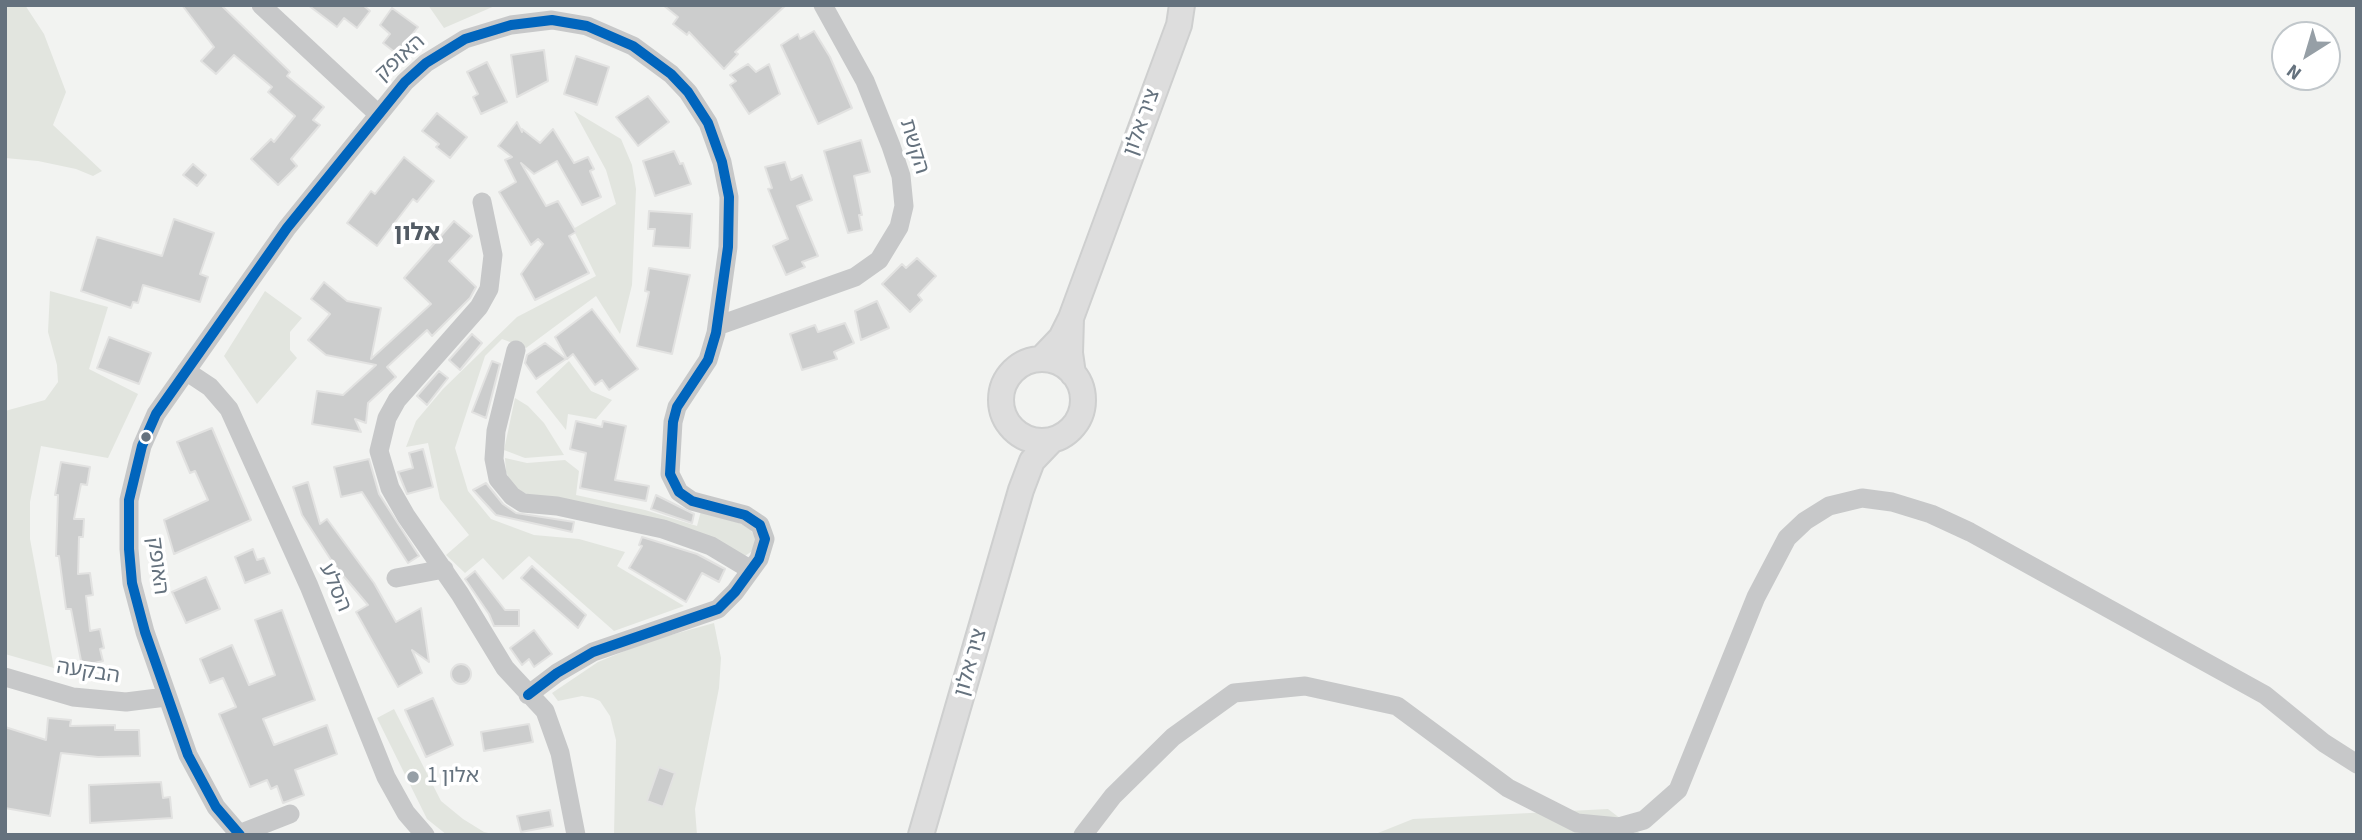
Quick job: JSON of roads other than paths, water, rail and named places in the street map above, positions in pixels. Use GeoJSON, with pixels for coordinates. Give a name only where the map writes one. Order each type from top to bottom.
{"type":"FeatureCollection","features":[{"type":"Feature","properties":{"kind":"main road","name":"ציר אלון"},"geometry":{"type":"LineString","coordinates":[[1041,359],[1061,338],[1071,318],[1179,25],[1182,5]]}},
{"type":"Feature","properties":{"kind":"main road","name":"ציר אלון"},"geometry":{"type":"LineString","coordinates":[[1071,318],[1069,340],[1073,374]]}},
{"type":"Feature","properties":{"kind":"main road"},"geometry":{"type":"LineString","coordinates":[[1041,359],[1059,363],[1073,374],[1083,400],[1080,417],[1069,432],[1052,440],[1034,441],[1011,427],[1002,411],[1004,383],[1015,369],[1041,359]]}},
{"type":"Feature","properties":{"kind":"main road","name":"ציר אלון"},"geometry":{"type":"LineString","coordinates":[[1011,427],[1017,445],[1021,490]]}},
{"type":"Feature","properties":{"kind":"main road","name":"ציר אלון"},"geometry":{"type":"LineString","coordinates":[[921,835],[1021,490],[1032,461],[1052,440]]}},
{"type":"Feature","properties":{"kind":"street"},"geometry":{"type":"LineString","coordinates":[[261,5],[377,113]]}},
{"type":"Feature","properties":{"kind":"street","name":"הקשת"},"geometry":{"type":"LineString","coordinates":[[717,326],[855,276],[879,260],[899,227],[904,206],[901,176],[891,145],[866,81],[823,5]]}},
{"type":"Feature","properties":{"kind":"street","name":"האופק"},"geometry":{"type":"LineString","coordinates":[[238,834],[200,782],[166,697],[132,583],[128,522],[132,482],[142,446],[156,414],[186,371],[287,228],[377,113],[426,63],[465,39],[561,13],[609,34],[653,59],[688,92],[708,123],[722,162],[729,197],[728,247],[717,326],[708,360],[677,407],[673,422],[670,474],[679,492],[692,501],[745,515],[760,525],[765,539],[759,559],[735,592],[718,608],[593,652],[557,673],[528,695]]}},
{"type":"Feature","properties":{"kind":"street"},"geometry":{"type":"LineString","coordinates":[[482,202],[493,255],[489,289],[479,307],[397,400],[387,418],[379,452],[390,488],[505,668],[545,711],[553,729],[576,835]]}},
{"type":"Feature","properties":{"kind":"street"},"geometry":{"type":"LineString","coordinates":[[516,350],[496,431],[494,459],[498,479],[512,496],[523,503],[557,506],[663,529],[711,546],[751,570]]}},
{"type":"Feature","properties":{"kind":"street","name":"הסלע"},"geometry":{"type":"LineString","coordinates":[[186,371],[210,387],[229,409],[309,586],[386,777],[406,813],[425,835]]}},
{"type":"Feature","properties":{"kind":"street"},"geometry":{"type":"LineString","coordinates":[[1083,835],[1113,796],[1173,737],[1234,694],[1304,686],[1397,706],[1508,788],[1577,823],[1619,827],[1644,820],[1662,807],[1683,780],[1756,597],[1787,538],[1805,521],[1829,506],[1862,498],[1892,502],[1931,514],[1970,532],[2265,695],[2324,743],[2357,764]]}},
{"type":"Feature","properties":{"kind":"street"},"geometry":{"type":"LineString","coordinates":[[396,578],[444,569]]}},
{"type":"Feature","properties":{"kind":"street","name":"הבקעה"},"geometry":{"type":"LineString","coordinates":[[5,677],[73,697],[126,702],[166,697]]}},
{"type":"Feature","properties":{"kind":"street"},"geometry":{"type":"LineString","coordinates":[[238,834],[290,814]]}},
{"type":"Feature","properties":{"kind":"place","name":"אלון 1"},"geometry":{"type":"Point","coordinates":[413,777]}},
{"type":"Feature","properties":{"kind":"district","name":"אלון"},"geometry":{"type":"Point","coordinates":[417,235]}}]}
